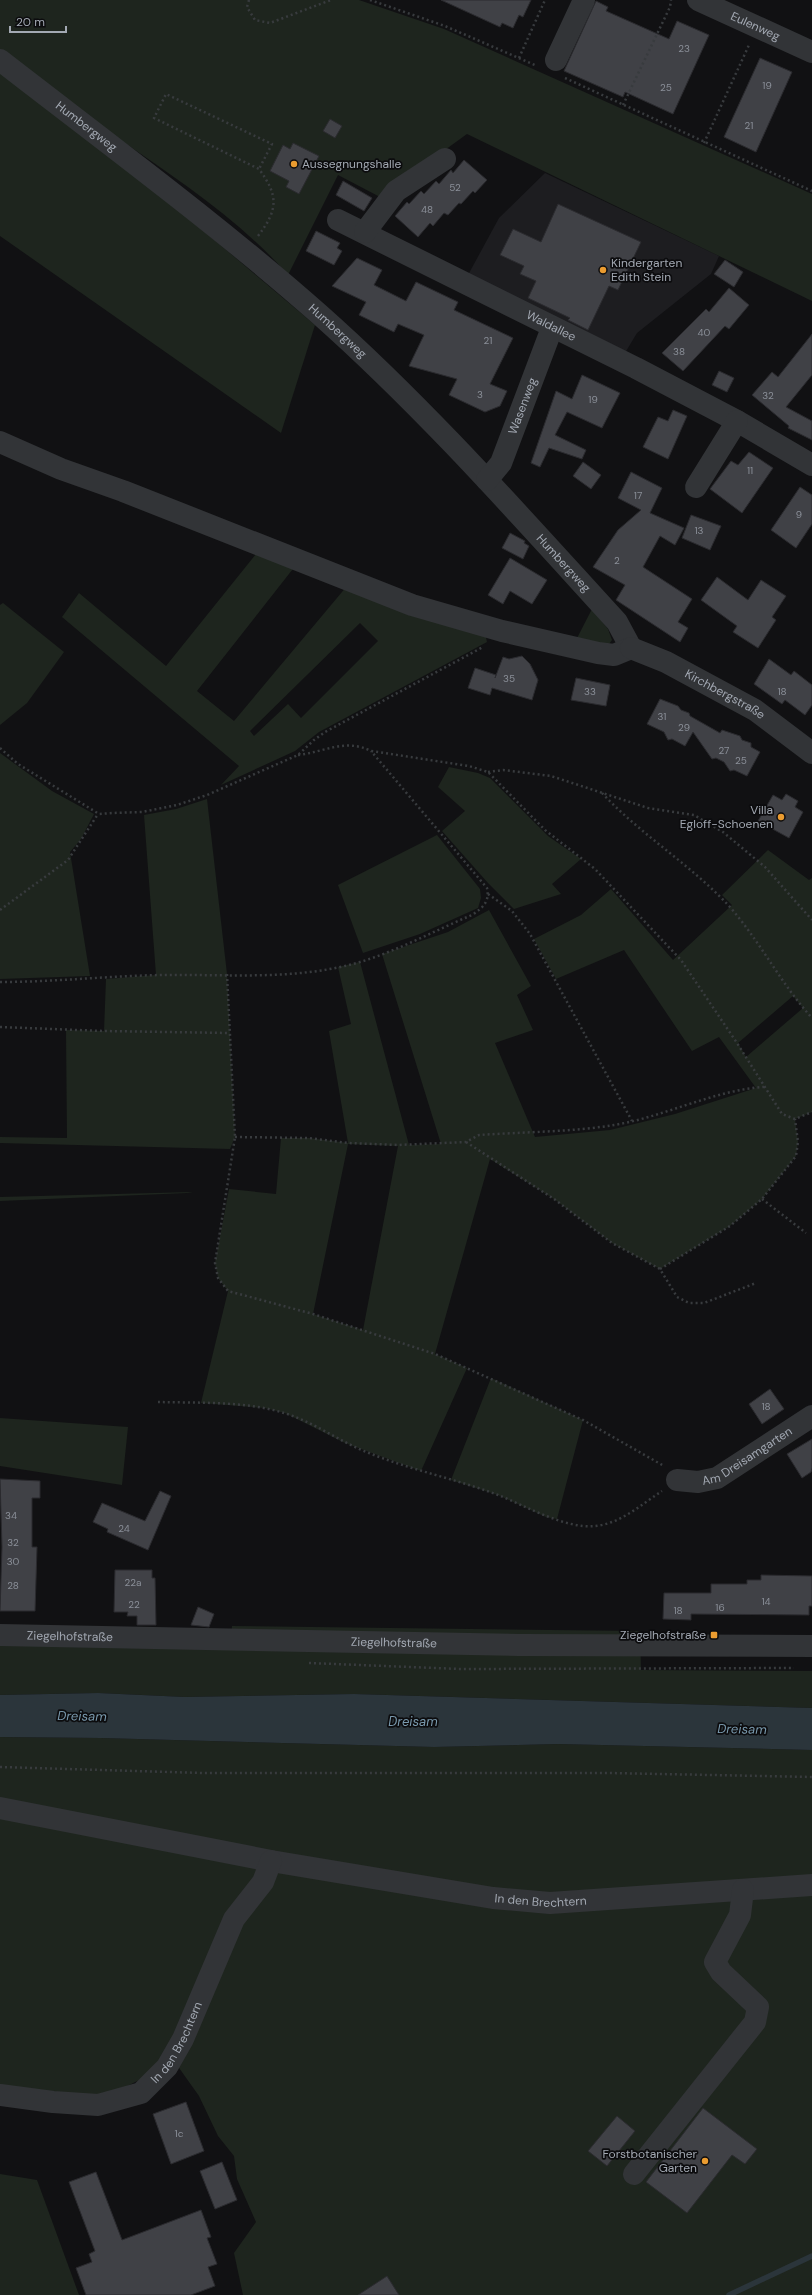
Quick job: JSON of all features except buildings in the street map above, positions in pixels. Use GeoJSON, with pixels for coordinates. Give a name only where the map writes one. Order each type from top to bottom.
{"type":"FeatureCollection","features":[{"type":"Feature","properties":{"kind":"street"},"geometry":{"type":"LineString","coordinates":[[552,68],[584,0]]}},
{"type":"Feature","properties":{"kind":"street","name":"Eulenweg"},"geometry":{"type":"LineString","coordinates":[[698,0],[812,52]]}},
{"type":"Feature","properties":{"kind":"street","name":"Humbergweg"},"geometry":{"type":"LineString","coordinates":[[0,60],[196,211],[319,315],[394,385],[486,480],[617,622],[631,648]]}},
{"type":"Feature","properties":{"kind":"street"},"geometry":{"type":"LineString","coordinates":[[365,232],[396,191],[445,159]]}},
{"type":"Feature","properties":{"kind":"street","name":"Waldallee"},"geometry":{"type":"LineString","coordinates":[[338,220],[365,232],[552,328],[636,368],[737,421],[812,464]]}},
{"type":"Feature","properties":{"kind":"street","name":"Wasenweg"},"geometry":{"type":"LineString","coordinates":[[486,480],[501,462],[552,328]]}},
{"type":"Feature","properties":{"kind":"street"},"geometry":{"type":"LineString","coordinates":[[696,487],[737,421]]}},
{"type":"Feature","properties":{"kind":"street"},"geometry":{"type":"LineString","coordinates":[[0,442],[61,469],[130,494],[495,637],[614,655],[631,648]]}},
{"type":"Feature","properties":{"kind":"street","name":"Kirchbergstraße"},"geometry":{"type":"LineString","coordinates":[[631,648],[666,662],[755,710],[812,753]]}},
{"type":"Feature","properties":{"kind":"street","name":"Am Dreisamgarten"},"geometry":{"type":"LineString","coordinates":[[677,1480],[698,1482],[717,1478],[812,1416]]}},
{"type":"Feature","properties":{"kind":"street","name":"Ziegelhofstraße"},"geometry":{"type":"LineString","coordinates":[[0,1635],[519,1645],[812,1646]]}},
{"type":"Feature","properties":{"kind":"street","name":"In den Brechtern"},"geometry":{"type":"LineString","coordinates":[[0,1808],[271,1861],[493,1898],[550,1903],[812,1885]]}},
{"type":"Feature","properties":{"kind":"street","name":"In den Brechtern"},"geometry":{"type":"LineString","coordinates":[[0,2095],[53,2102],[98,2105],[141,2093],[167,2066],[183,2039],[234,1919],[264,1882],[271,1861]]}},
{"type":"Feature","properties":{"kind":"street"},"geometry":{"type":"LineString","coordinates":[[634,2174],[755,2022],[758,2007],[721,1972],[715,1962],[740,1914],[743,1890]]}},
{"type":"Feature","properties":{"kind":"path"},"geometry":{"type":"LineString","coordinates":[[249,0],[247,7],[255,20],[270,23],[331,0]]}},
{"type":"Feature","properties":{"kind":"path"},"geometry":{"type":"LineString","coordinates":[[370,0],[445,26],[520,58],[552,68],[623,105],[812,191]]}},
{"type":"Feature","properties":{"kind":"path"},"geometry":{"type":"LineString","coordinates":[[520,58],[545,0]]}},
{"type":"Feature","properties":{"kind":"path"},"geometry":{"type":"LineString","coordinates":[[623,105],[670,7],[671,0]]}},
{"type":"Feature","properties":{"kind":"path"},"geometry":{"type":"LineString","coordinates":[[704,143],[757,27]]}},
{"type":"Feature","properties":{"kind":"path"},"geometry":{"type":"LineString","coordinates":[[246,252],[270,221],[275,201],[270,184],[259,170],[154,118],[166,94],[272,144],[259,170]]}},
{"type":"Feature","properties":{"kind":"path"},"geometry":{"type":"LineString","coordinates":[[298,755],[325,732],[495,637]]}},
{"type":"Feature","properties":{"kind":"path"},"geometry":{"type":"LineString","coordinates":[[0,748],[42,780],[99,814],[142,812],[177,805],[207,795],[298,755],[344,744],[362,746],[371,751],[469,766],[488,772],[503,770],[551,776],[648,808],[694,815],[723,832],[765,867],[812,920]]}},
{"type":"Feature","properties":{"kind":"path"},"geometry":{"type":"LineString","coordinates":[[0,982],[227,974],[294,975],[360,962],[472,915],[484,907],[488,894],[487,888],[371,751]]}},
{"type":"Feature","properties":{"kind":"path"},"geometry":{"type":"LineString","coordinates":[[488,772],[545,830],[595,869],[681,960],[738,1043],[782,1114],[794,1119],[812,1112]]}},
{"type":"Feature","properties":{"kind":"path"},"geometry":{"type":"LineString","coordinates":[[601,792],[642,831],[696,873],[729,907],[812,1018]]}},
{"type":"Feature","properties":{"kind":"path"},"geometry":{"type":"LineString","coordinates":[[0,910],[68,860],[99,814]]}},
{"type":"Feature","properties":{"kind":"path"},"geometry":{"type":"LineString","coordinates":[[488,894],[512,911],[530,934],[632,1121]]}},
{"type":"Feature","properties":{"kind":"path"},"geometry":{"type":"LineString","coordinates":[[158,1402],[265,1408],[285,1413],[345,1443],[387,1460],[498,1495],[546,1517],[578,1524],[596,1526],[613,1520],[636,1509],[677,1480],[668,1468],[592,1424],[435,1354],[312,1314],[228,1291],[218,1278],[215,1264],[235,1138],[227,974]]}},
{"type":"Feature","properties":{"kind":"path"},"geometry":{"type":"LineString","coordinates":[[0,1027],[104,1031],[229,1033]]}},
{"type":"Feature","properties":{"kind":"path"},"geometry":{"type":"LineString","coordinates":[[235,1138],[309,1138],[348,1143],[398,1145],[466,1142],[480,1136],[614,1125],[670,1112],[742,1089],[764,1087]]}},
{"type":"Feature","properties":{"kind":"path"},"geometry":{"type":"LineString","coordinates":[[660,1270],[730,1226],[762,1199],[796,1156],[798,1142],[794,1119]]}},
{"type":"Feature","properties":{"kind":"path"},"geometry":{"type":"LineString","coordinates":[[466,1142],[554,1199],[612,1243],[660,1270],[677,1296],[689,1304],[704,1303],[756,1283]]}},
{"type":"Feature","properties":{"kind":"path"},"geometry":{"type":"LineString","coordinates":[[762,1199],[806,1233]]}},
{"type":"Feature","properties":{"kind":"path"},"geometry":{"type":"LineString","coordinates":[[0,1767],[203,1773],[610,1773],[812,1777]]}},
{"type":"Feature","properties":{"kind":"shaded area"},"geometry":{"type":"Polygon","coordinates":[[[0,0],[359,0],[444,29],[812,194],[812,301],[467,134],[380,197],[338,175],[288,275],[250,236],[208,202],[88,117],[0,52],[0,0]]]}},
{"type":"Feature","properties":{"kind":"shaded area"},"geometry":{"type":"Polygon","coordinates":[[[0,69],[160,194],[315,325],[281,433],[0,236],[0,69]]]}},
{"type":"Feature","properties":{"kind":"shaded area"},"geometry":{"type":"Polygon","coordinates":[[[545,173],[719,256],[711,274],[637,333],[625,353],[468,275],[499,218],[545,173]]]}},
{"type":"Feature","properties":{"kind":"shaded area"},"geometry":{"type":"Polygon","coordinates":[[[260,549],[296,565],[197,691],[234,721],[347,586],[485,633],[487,642],[319,732],[295,751],[221,785],[239,766],[62,617],[79,593],[166,666],[260,549]],[[360,623],[250,731],[254,736],[288,704],[301,718],[378,641],[360,623]]]}},
{"type":"Feature","properties":{"kind":"shaded area"},"geometry":{"type":"Polygon","coordinates":[[[3,603],[64,652],[27,703],[0,725],[0,605],[3,603]]]}},
{"type":"Feature","properties":{"kind":"shaded area"},"geometry":{"type":"Polygon","coordinates":[[[592,609],[608,629],[612,640],[609,644],[575,642],[592,609]]]}},
{"type":"Feature","properties":{"kind":"shaded area"},"geometry":{"type":"Polygon","coordinates":[[[0,753],[52,791],[94,814],[81,839],[70,852],[90,976],[0,979],[0,753]]]}},
{"type":"Feature","properties":{"kind":"shaded area"},"geometry":{"type":"Polygon","coordinates":[[[449,767],[478,773],[490,778],[548,836],[581,859],[552,884],[561,894],[514,909],[488,883],[442,831],[465,811],[438,787],[449,767]]]}},
{"type":"Feature","properties":{"kind":"shaded area"},"geometry":{"type":"Polygon","coordinates":[[[207,799],[227,974],[235,1137],[230,1149],[0,1143],[0,1137],[67,1138],[66,1030],[104,1031],[106,979],[156,975],[144,815],[176,809],[207,799]]]}},
{"type":"Feature","properties":{"kind":"shaded area"},"geometry":{"type":"Polygon","coordinates":[[[437,835],[480,889],[481,898],[478,908],[420,934],[363,953],[338,885],[437,835]]]}},
{"type":"Feature","properties":{"kind":"shaded area"},"geometry":{"type":"Polygon","coordinates":[[[768,850],[809,880],[812,878],[812,1112],[795,1119],[798,1142],[796,1156],[762,1199],[730,1226],[660,1269],[612,1243],[554,1199],[490,1159],[435,1354],[467,1368],[421,1471],[345,1443],[285,1413],[265,1408],[201,1403],[228,1291],[218,1278],[215,1263],[229,1189],[276,1194],[281,1138],[309,1138],[348,1143],[329,1031],[351,1024],[338,967],[360,962],[409,1145],[441,1144],[382,954],[448,932],[489,910],[531,986],[517,995],[533,1030],[495,1043],[535,1137],[610,1130],[675,1114],[756,1088],[719,1037],[692,1051],[624,950],[556,979],[534,939],[581,915],[611,889],[673,960],[732,905],[722,895],[768,850]],[[793,996],[738,1043],[746,1057],[803,1008],[793,996]],[[348,1144],[313,1314],[363,1330],[398,1146],[348,1144]]]}},
{"type":"Feature","properties":{"kind":"shaded area"},"geometry":{"type":"Polygon","coordinates":[[[193,1192],[187,1193],[0,1201],[0,1197],[193,1192]]]}},
{"type":"Feature","properties":{"kind":"shaded area"},"geometry":{"type":"Polygon","coordinates":[[[491,1378],[583,1420],[557,1519],[546,1517],[498,1495],[451,1480],[491,1378]]]}},
{"type":"Feature","properties":{"kind":"shaded area"},"geometry":{"type":"Polygon","coordinates":[[[0,1418],[128,1427],[122,1485],[0,1466],[0,1418]]]}},
{"type":"Feature","properties":{"kind":"shaded area"},"geometry":{"type":"Polygon","coordinates":[[[232,1626],[640,1631],[641,1670],[812,1671],[812,1708],[354,1694],[185,1697],[98,1693],[0,1695],[0,1646],[230,1646],[232,1626]]]}},
{"type":"Feature","properties":{"kind":"shaded area"},"geometry":{"type":"Polygon","coordinates":[[[0,1737],[101,1738],[434,1747],[558,1744],[812,1750],[812,2295],[243,2295],[234,2253],[256,2222],[237,2179],[234,2156],[218,2136],[199,2096],[167,2051],[143,2078],[106,2097],[0,2086],[0,1737]]]}},
{"type":"Feature","properties":{"kind":"shaded area"},"geometry":{"type":"Polygon","coordinates":[[[0,2174],[37,2180],[79,2295],[0,2295],[0,2174]]]}},
{"type":"Feature","properties":{"kind":"water","name":"Dreisam"},"geometry":{"type":"Polygon","coordinates":[[[98,1693],[185,1697],[354,1694],[812,1708],[812,1750],[558,1744],[434,1747],[101,1738],[0,1737],[0,1695],[98,1693]]]}},
{"type":"Feature","properties":{"kind":"waterway"},"geometry":{"type":"LineString","coordinates":[[729,2295],[812,2256]]}},
{"type":"Feature","properties":{"kind":"place","name":"Aussegnungshalle"},"geometry":{"type":"Point","coordinates":[294,164]}},
{"type":"Feature","properties":{"kind":"place","name":"Kindergarten Edith Stein"},"geometry":{"type":"Point","coordinates":[603,270]}},
{"type":"Feature","properties":{"kind":"place","name":"Villa Egloff-Schoenen"},"geometry":{"type":"Point","coordinates":[781,817]}},
{"type":"Feature","properties":{"kind":"place","name":"Ziegelhofstraße"},"geometry":{"type":"Point","coordinates":[714,1635]}},
{"type":"Feature","properties":{"kind":"place","name":"Forstbotanischer Garten"},"geometry":{"type":"Point","coordinates":[705,2161]}}]}
